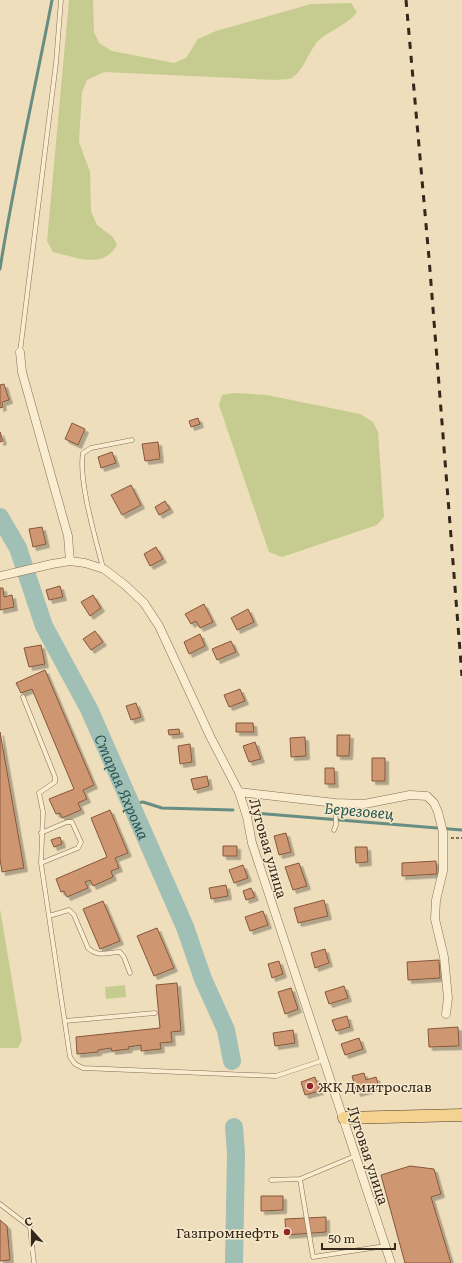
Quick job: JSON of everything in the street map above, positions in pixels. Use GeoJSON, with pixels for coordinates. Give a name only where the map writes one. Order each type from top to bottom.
{"type":"FeatureCollection","features":[{"type":"Feature","properties":{"kind":"main road"},"geometry":{"type":"LineString","coordinates":[[344,1118],[462,1115]]}},
{"type":"Feature","properties":{"kind":"street"},"geometry":{"type":"LineString","coordinates":[[20,352],[22,372],[68,536],[70,561]]}},
{"type":"Feature","properties":{"kind":"street","name":"Луговая улица"},"geometry":{"type":"LineString","coordinates":[[0,576],[70,561],[86,563],[104,569],[126,585],[144,603],[159,626],[210,736],[239,792],[247,817],[252,843],[391,1263]]}},
{"type":"Feature","properties":{"kind":"street"},"geometry":{"type":"LineString","coordinates":[[239,792],[335,803],[364,804],[410,795],[427,796],[434,803],[442,829],[443,871],[436,900],[435,919],[444,957],[448,998],[446,1014]]}},
{"type":"Feature","properties":{"kind":"lane"},"geometry":{"type":"LineString","coordinates":[[20,352],[56,63],[61,0]]}},
{"type":"Feature","properties":{"kind":"lane"},"geometry":{"type":"LineString","coordinates":[[104,569],[93,529],[81,465],[83,453],[91,448],[132,440]]}},
{"type":"Feature","properties":{"kind":"lane"},"geometry":{"type":"LineString","coordinates":[[23,698],[55,777],[55,782],[39,793],[43,812],[40,863],[70,1056],[75,1064],[83,1068],[276,1076],[324,1060]]}},
{"type":"Feature","properties":{"kind":"lane"},"geometry":{"type":"LineString","coordinates":[[334,830],[336,825],[335,803]]}},
{"type":"Feature","properties":{"kind":"lane"},"geometry":{"type":"LineString","coordinates":[[40,863],[78,848],[81,842],[72,822],[67,822],[42,833]]}},
{"type":"Feature","properties":{"kind":"lane"},"geometry":{"type":"LineString","coordinates":[[49,916],[69,910],[74,915],[88,948],[92,952],[104,955],[120,952],[124,957],[130,973]]}},
{"type":"Feature","properties":{"kind":"lane"},"geometry":{"type":"LineString","coordinates":[[65,1021],[155,1013]]}},
{"type":"Feature","properties":{"kind":"lane"},"geometry":{"type":"LineString","coordinates":[[271,1180],[300,1179],[356,1156]]}},
{"type":"Feature","properties":{"kind":"lane"},"geometry":{"type":"LineString","coordinates":[[300,1179],[313,1257],[385,1246]]}},
{"type":"Feature","properties":{"kind":"lane"},"geometry":{"type":"LineString","coordinates":[[0,1204],[30,1227],[34,1263]]}},
{"type":"Feature","properties":{"kind":"green space"},"geometry":{"type":"Polygon","coordinates":[[[69,0],[93,0],[94,32],[99,43],[112,51],[174,63],[186,58],[198,39],[216,31],[311,4],[351,3],[357,12],[349,20],[317,42],[300,71],[290,79],[276,80],[104,72],[87,80],[82,92],[79,142],[90,172],[91,211],[97,225],[113,237],[117,245],[111,253],[104,257],[97,260],[88,260],[53,252],[47,241],[69,0]]]}},
{"type":"Feature","properties":{"kind":"green space"},"geometry":{"type":"Polygon","coordinates":[[[234,393],[267,395],[360,414],[373,422],[378,432],[384,517],[377,525],[282,557],[269,552],[219,405],[222,395],[234,393]]]}},
{"type":"Feature","properties":{"kind":"green space"},"geometry":{"type":"Polygon","coordinates":[[[0,909],[22,1040],[18,1048],[0,1048],[0,909]]]}},
{"type":"Feature","properties":{"kind":"green space"},"geometry":{"type":"Polygon","coordinates":[[[125,985],[126,997],[106,999],[105,987],[125,985]]]}},
{"type":"Feature","properties":{"kind":"building"},"geometry":{"type":"Polygon","coordinates":[[[4,384],[9,400],[2,402],[3,407],[0,408],[0,385],[4,384]]]}},
{"type":"Feature","properties":{"kind":"building"},"geometry":{"type":"Polygon","coordinates":[[[198,418],[200,424],[191,427],[189,421],[198,418]]]}},
{"type":"Feature","properties":{"kind":"building"},"geometry":{"type":"Polygon","coordinates":[[[72,423],[85,429],[78,445],[65,439],[72,423]]]}},
{"type":"Feature","properties":{"kind":"building"},"geometry":{"type":"Polygon","coordinates":[[[0,432],[3,441],[0,442],[0,432]]]}},
{"type":"Feature","properties":{"kind":"building"},"geometry":{"type":"Polygon","coordinates":[[[158,442],[160,459],[145,461],[142,444],[158,442]]]}},
{"type":"Feature","properties":{"kind":"building"},"geometry":{"type":"Polygon","coordinates":[[[112,452],[116,463],[101,468],[98,457],[112,452]]]}},
{"type":"Feature","properties":{"kind":"building"},"geometry":{"type":"Polygon","coordinates":[[[131,485],[141,505],[122,515],[111,495],[131,485]]]}},
{"type":"Feature","properties":{"kind":"building"},"geometry":{"type":"Polygon","coordinates":[[[165,501],[170,509],[159,515],[155,507],[165,501]]]}},
{"type":"Feature","properties":{"kind":"building"},"geometry":{"type":"Polygon","coordinates":[[[42,527],[46,544],[33,547],[29,529],[42,527]]]}},
{"type":"Feature","properties":{"kind":"building"},"geometry":{"type":"Polygon","coordinates":[[[156,547],[163,559],[150,566],[144,554],[156,547]]]}},
{"type":"Feature","properties":{"kind":"building"},"geometry":{"type":"Polygon","coordinates":[[[60,586],[63,597],[49,600],[46,590],[60,586]]]}},
{"type":"Feature","properties":{"kind":"building"},"geometry":{"type":"Polygon","coordinates":[[[0,588],[3,588],[4,597],[12,595],[14,607],[0,610],[0,588]]]}},
{"type":"Feature","properties":{"kind":"building"},"geometry":{"type":"Polygon","coordinates":[[[93,595],[101,608],[90,616],[81,602],[93,595]]]}},
{"type":"Feature","properties":{"kind":"building"},"geometry":{"type":"Polygon","coordinates":[[[204,604],[213,622],[200,628],[196,621],[191,624],[185,614],[204,604]]]}},
{"type":"Feature","properties":{"kind":"building"},"geometry":{"type":"Polygon","coordinates":[[[248,609],[254,622],[237,630],[231,618],[248,609]]]}},
{"type":"Feature","properties":{"kind":"building"},"geometry":{"type":"Polygon","coordinates":[[[95,631],[103,642],[91,650],[83,639],[95,631]]]}},
{"type":"Feature","properties":{"kind":"building"},"geometry":{"type":"Polygon","coordinates":[[[200,634],[205,646],[189,654],[184,642],[200,634]]]}},
{"type":"Feature","properties":{"kind":"building"},"geometry":{"type":"Polygon","coordinates":[[[231,641],[236,652],[217,660],[212,649],[231,641]]]}},
{"type":"Feature","properties":{"kind":"building"},"geometry":{"type":"Polygon","coordinates":[[[41,645],[45,664],[29,667],[24,648],[41,645]]]}},
{"type":"Feature","properties":{"kind":"building"},"geometry":{"type":"Polygon","coordinates":[[[45,670],[94,785],[83,790],[87,799],[78,803],[81,810],[62,818],[60,813],[56,814],[49,799],[74,789],[32,689],[21,693],[16,683],[45,670]]]}},
{"type":"Feature","properties":{"kind":"building"},"geometry":{"type":"Polygon","coordinates":[[[240,689],[245,701],[229,707],[224,695],[240,689]]]}},
{"type":"Feature","properties":{"kind":"building"},"geometry":{"type":"Polygon","coordinates":[[[136,703],[141,717],[131,720],[126,706],[136,703]]]}},
{"type":"Feature","properties":{"kind":"building"},"geometry":{"type":"Polygon","coordinates":[[[236,723],[253,723],[254,732],[236,732],[236,723]]]}},
{"type":"Feature","properties":{"kind":"building"},"geometry":{"type":"Polygon","coordinates":[[[179,729],[180,734],[169,735],[168,730],[179,729]]]}},
{"type":"Feature","properties":{"kind":"building"},"geometry":{"type":"Polygon","coordinates":[[[0,732],[24,868],[2,872],[0,859],[0,732]]]}},
{"type":"Feature","properties":{"kind":"building"},"geometry":{"type":"Polygon","coordinates":[[[337,735],[350,735],[349,756],[337,756],[337,735]]]}},
{"type":"Feature","properties":{"kind":"building"},"geometry":{"type":"Polygon","coordinates":[[[305,737],[306,756],[291,757],[290,738],[305,737]]]}},
{"type":"Feature","properties":{"kind":"building"},"geometry":{"type":"Polygon","coordinates":[[[255,742],[261,759],[249,762],[243,746],[255,742]]]}},
{"type":"Feature","properties":{"kind":"building"},"geometry":{"type":"Polygon","coordinates":[[[190,744],[192,762],[180,764],[178,746],[190,744]]]}},
{"type":"Feature","properties":{"kind":"building"},"geometry":{"type":"Polygon","coordinates":[[[372,758],[385,758],[385,781],[372,781],[372,758]]]}},
{"type":"Feature","properties":{"kind":"building"},"geometry":{"type":"Polygon","coordinates":[[[325,768],[334,768],[335,784],[325,784],[325,768]]]}},
{"type":"Feature","properties":{"kind":"building"},"geometry":{"type":"Polygon","coordinates":[[[207,776],[209,786],[194,790],[191,779],[207,776]]]}},
{"type":"Feature","properties":{"kind":"building"},"geometry":{"type":"Polygon","coordinates":[[[110,810],[128,853],[115,858],[119,868],[111,871],[113,877],[93,886],[90,880],[85,882],[88,888],[67,897],[64,891],[61,892],[56,879],[107,857],[91,818],[110,810]]]}},
{"type":"Feature","properties":{"kind":"building"},"geometry":{"type":"Polygon","coordinates":[[[286,833],[291,852],[279,855],[274,836],[286,833]]]}},
{"type":"Feature","properties":{"kind":"building"},"geometry":{"type":"Polygon","coordinates":[[[60,837],[62,844],[54,847],[51,840],[60,837]]]}},
{"type":"Feature","properties":{"kind":"building"},"geometry":{"type":"Polygon","coordinates":[[[223,846],[237,846],[237,856],[223,856],[223,846]]]}},
{"type":"Feature","properties":{"kind":"building"},"geometry":{"type":"Polygon","coordinates":[[[355,847],[367,847],[368,862],[356,863],[355,847]]]}},
{"type":"Feature","properties":{"kind":"building"},"geometry":{"type":"Polygon","coordinates":[[[436,861],[437,874],[402,876],[402,863],[436,861]]]}},
{"type":"Feature","properties":{"kind":"building"},"geometry":{"type":"Polygon","coordinates":[[[299,863],[307,886],[293,890],[285,867],[299,863]]]}},
{"type":"Feature","properties":{"kind":"building"},"geometry":{"type":"Polygon","coordinates":[[[243,865],[248,878],[234,883],[229,870],[243,865]]]}},
{"type":"Feature","properties":{"kind":"building"},"geometry":{"type":"Polygon","coordinates":[[[226,885],[228,896],[211,899],[209,888],[226,885]]]}},
{"type":"Feature","properties":{"kind":"building"},"geometry":{"type":"Polygon","coordinates":[[[251,888],[255,897],[246,900],[243,891],[251,888]]]}},
{"type":"Feature","properties":{"kind":"building"},"geometry":{"type":"Polygon","coordinates":[[[324,900],[328,916],[298,923],[294,908],[324,900]]]}},
{"type":"Feature","properties":{"kind":"building"},"geometry":{"type":"Polygon","coordinates":[[[103,901],[120,941],[100,949],[83,909],[103,901]]]}},
{"type":"Feature","properties":{"kind":"building"},"geometry":{"type":"Polygon","coordinates":[[[263,911],[268,925],[250,931],[245,917],[263,911]]]}},
{"type":"Feature","properties":{"kind":"building"},"geometry":{"type":"Polygon","coordinates":[[[157,928],[174,968],[154,976],[137,936],[157,928]]]}},
{"type":"Feature","properties":{"kind":"building"},"geometry":{"type":"Polygon","coordinates":[[[325,949],[329,963],[315,968],[311,953],[325,949]]]}},
{"type":"Feature","properties":{"kind":"building"},"geometry":{"type":"Polygon","coordinates":[[[439,960],[440,978],[408,980],[407,962],[439,960]]]}},
{"type":"Feature","properties":{"kind":"building"},"geometry":{"type":"Polygon","coordinates":[[[279,961],[283,974],[272,978],[268,964],[279,961]]]}},
{"type":"Feature","properties":{"kind":"building"},"geometry":{"type":"Polygon","coordinates":[[[177,983],[181,1031],[171,1032],[172,1042],[160,1043],[161,1049],[141,1051],[141,1045],[128,1047],[129,1049],[112,1051],[111,1048],[98,1050],[98,1052],[77,1054],[76,1037],[160,1028],[156,985],[177,983]]]}},
{"type":"Feature","properties":{"kind":"building"},"geometry":{"type":"Polygon","coordinates":[[[344,986],[348,998],[329,1004],[325,992],[344,986]]]}},
{"type":"Feature","properties":{"kind":"building"},"geometry":{"type":"Polygon","coordinates":[[[291,988],[298,1009],[285,1014],[278,992],[291,988]]]}},
{"type":"Feature","properties":{"kind":"building"},"geometry":{"type":"Polygon","coordinates":[[[347,1016],[350,1027],[336,1031],[332,1020],[347,1016]]]}},
{"type":"Feature","properties":{"kind":"building"},"geometry":{"type":"Polygon","coordinates":[[[458,1027],[459,1046],[429,1047],[428,1029],[458,1027]]]}},
{"type":"Feature","properties":{"kind":"building"},"geometry":{"type":"Polygon","coordinates":[[[293,1030],[295,1043],[275,1046],[273,1033],[293,1030]]]}},
{"type":"Feature","properties":{"kind":"building"},"geometry":{"type":"Polygon","coordinates":[[[359,1038],[363,1049],[345,1055],[341,1044],[359,1038]]]}},
{"type":"Feature","properties":{"kind":"building"},"geometry":{"type":"Polygon","coordinates":[[[364,1073],[366,1080],[376,1077],[379,1087],[357,1093],[352,1076],[364,1073]]]}},
{"type":"Feature","properties":{"kind":"building","name":"ЖК Дмитрослав"},"geometry":{"type":"Polygon","coordinates":[[[315,1077],[320,1091],[305,1095],[301,1082],[315,1077]]]}},
{"type":"Feature","properties":{"kind":"building"},"geometry":{"type":"Polygon","coordinates":[[[410,1166],[434,1169],[441,1194],[431,1197],[451,1263],[405,1263],[381,1175],[410,1166]]]}},
{"type":"Feature","properties":{"kind":"building"},"geometry":{"type":"Polygon","coordinates":[[[261,1196],[283,1196],[283,1210],[261,1211],[261,1196]]]}},
{"type":"Feature","properties":{"kind":"building"},"geometry":{"type":"Polygon","coordinates":[[[326,1217],[326,1232],[286,1235],[285,1219],[326,1217]]]}},
{"type":"Feature","properties":{"kind":"building"},"geometry":{"type":"Polygon","coordinates":[[[0,1220],[7,1226],[10,1260],[0,1261],[0,1220]]]}},
{"type":"Feature","properties":{"kind":"waterway"},"geometry":{"type":"LineString","coordinates":[[0,269],[18,168],[52,0]]}},
{"type":"Feature","properties":{"kind":"waterway","name":"Старая Яхрома"},"geometry":{"type":"LineString","coordinates":[[0,517],[18,548],[44,626],[89,709],[185,927],[203,979],[226,1030],[232,1061]]}},
{"type":"Feature","properties":{"kind":"waterway","name":"Березовец"},"geometry":{"type":"LineString","coordinates":[[133,808],[138,803],[143,802],[162,808],[233,810]]}},
{"type":"Feature","properties":{"kind":"waterway","name":"Березовец"},"geometry":{"type":"LineString","coordinates":[[254,813],[462,830]]}},
{"type":"Feature","properties":{"kind":"waterway","name":"Старая Яхрома"},"geometry":{"type":"LineString","coordinates":[[234,1127],[236,1153],[234,1263]]}},
{"type":"Feature","properties":{"kind":"railway"},"geometry":{"type":"LineString","coordinates":[[406,0],[429,258],[462,676]]}},
{"type":"Feature","properties":{"kind":"place","name":"ЖК Дмитрослав"},"geometry":{"type":"Point","coordinates":[310,1086]}},
{"type":"Feature","properties":{"kind":"place","name":"Газпромнефть"},"geometry":{"type":"Point","coordinates":[287,1232]}}]}
